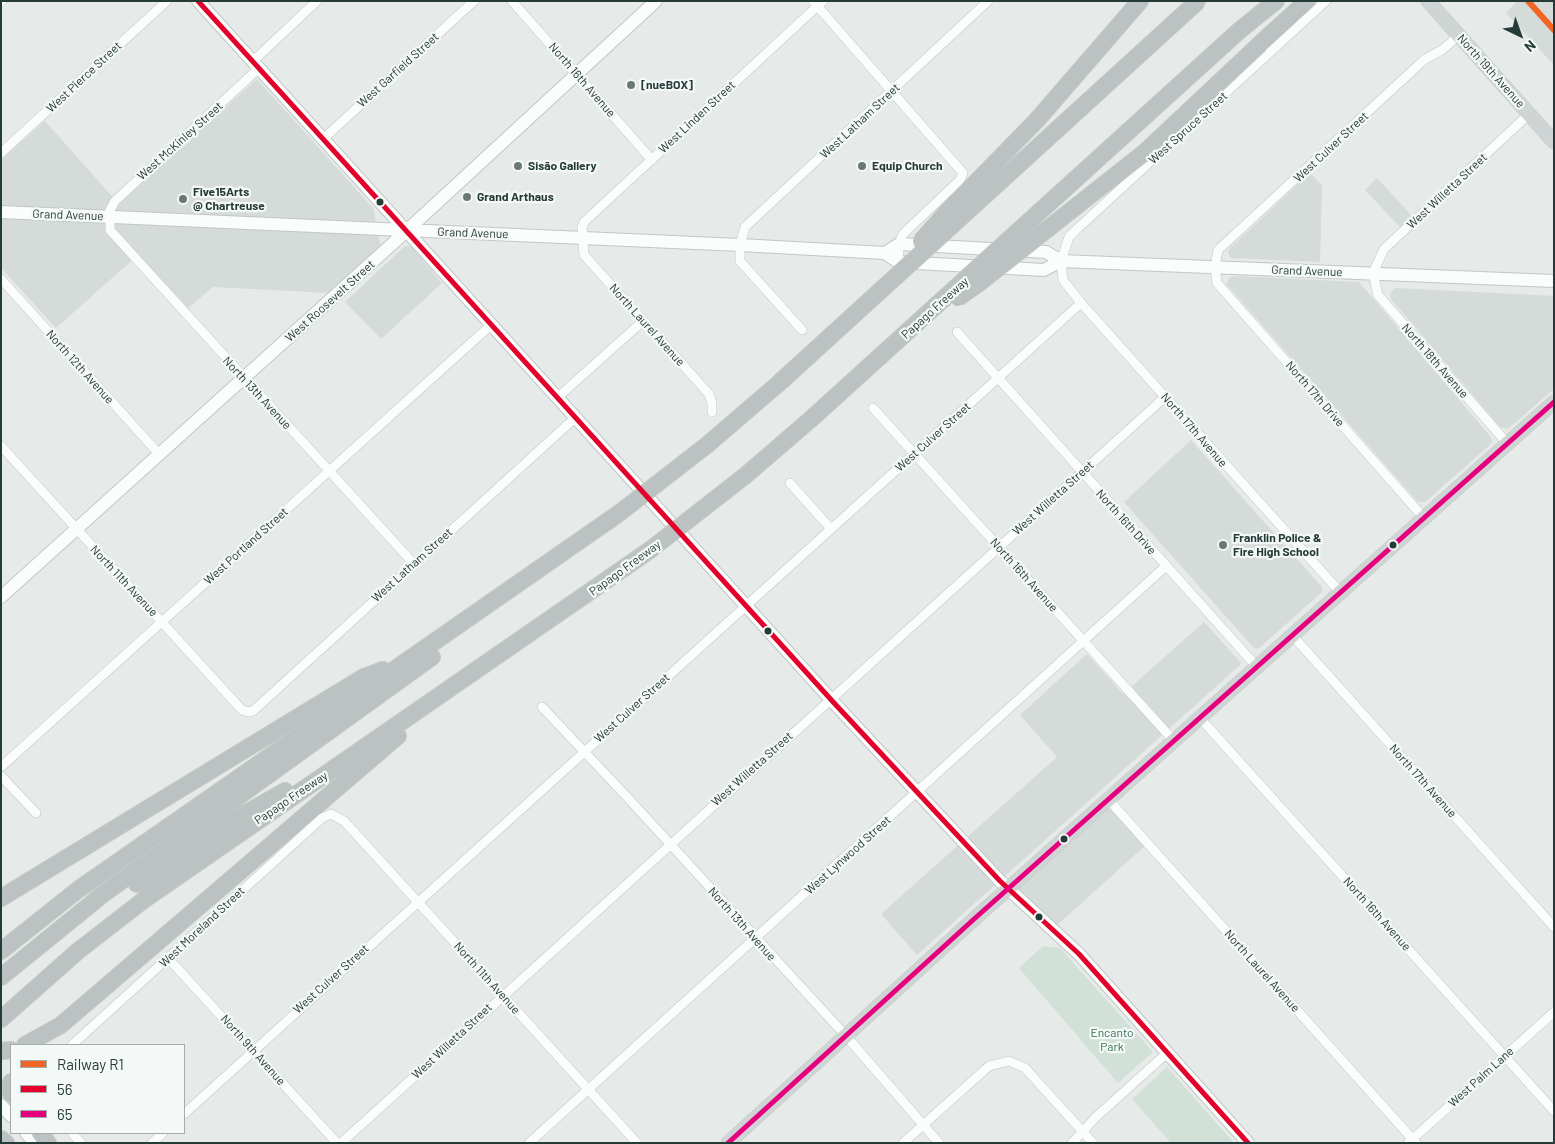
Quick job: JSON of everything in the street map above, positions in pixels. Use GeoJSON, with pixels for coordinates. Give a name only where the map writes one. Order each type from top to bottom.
{"type":"FeatureCollection","features":[{"type":"Feature","properties":{"kind":"highway"},"geometry":{"type":"LineString","coordinates":[[874,296],[946,213],[1027,131],[1140,1]]}},
{"type":"Feature","properties":{"kind":"highway"},"geometry":{"type":"LineString","coordinates":[[1,951],[86,884],[618,514],[742,415],[1198,1]]}},
{"type":"Feature","properties":{"kind":"highway","name":"Papago Freeway"},"geometry":{"type":"LineString","coordinates":[[1,1019],[78,951],[137,904],[650,550],[775,451],[918,324],[1271,1]]}},
{"type":"Feature","properties":{"kind":"highway"},"geometry":{"type":"LineString","coordinates":[[1240,30],[1276,1]]}},
{"type":"Feature","properties":{"kind":"highway"},"geometry":{"type":"LineString","coordinates":[[918,324],[978,284],[1145,152],[1306,1]]}},
{"type":"Feature","properties":{"kind":"highway"},"geometry":{"type":"LineString","coordinates":[[1,977],[102,896],[464,634],[557,558]]}},
{"type":"Feature","properties":{"kind":"highway"},"geometry":{"type":"LineString","coordinates":[[5,897],[364,677],[409,660]]}},
{"type":"Feature","properties":{"kind":"highway"},"geometry":{"type":"LineString","coordinates":[[41,1044],[464,680]]}},
{"type":"Feature","properties":{"kind":"highway"},"geometry":{"type":"LineString","coordinates":[[1,990],[30,963],[95,912],[189,848],[244,813],[358,752]]}},
{"type":"Feature","properties":{"kind":"highway"},"geometry":{"type":"LineString","coordinates":[[27,1044],[61,1025]]}},
{"type":"Feature","properties":{"kind":"highway"},"geometry":{"type":"LineString","coordinates":[[1,1139],[6,1143]]}},
{"type":"Feature","properties":{"kind":"main road","name":"North 19th Avenue"},"geometry":{"type":"LineString","coordinates":[[1428,1],[1554,142]]}},
{"type":"Feature","properties":{"kind":"main road"},"geometry":{"type":"LineString","coordinates":[[728,1143],[1008,889],[1554,402]]}},
{"type":"Feature","properties":{"kind":"street","name":"West Pierce Street"},"geometry":{"type":"LineString","coordinates":[[1,153],[167,1]]}},
{"type":"Feature","properties":{"kind":"street"},"geometry":{"type":"LineString","coordinates":[[198,1],[830,699],[1008,889],[1079,954],[1248,1143]]}},
{"type":"Feature","properties":{"kind":"street","name":"West McKinley Street"},"geometry":{"type":"LineString","coordinates":[[109,217],[114,200],[255,66],[318,1]]}},
{"type":"Feature","properties":{"kind":"street","name":"West Garfield Street"},"geometry":{"type":"LineString","coordinates":[[322,140],[474,1]]}},
{"type":"Feature","properties":{"kind":"street","name":"North 16th Avenue"},"geometry":{"type":"LineString","coordinates":[[512,1],[652,160]]}},
{"type":"Feature","properties":{"kind":"street","name":"West Roosevelt Street"},"geometry":{"type":"LineString","coordinates":[[1,597],[243,379],[656,1]]}},
{"type":"Feature","properties":{"kind":"street","name":"West Latham Street"},"geometry":{"type":"LineString","coordinates":[[740,245],[745,227],[988,1]]}},
{"type":"Feature","properties":{"kind":"street","name":"West Spruce Street"},"geometry":{"type":"LineString","coordinates":[[1061,261],[1069,237],[1078,228],[1326,1]]}},
{"type":"Feature","properties":{"kind":"street"},"geometry":{"type":"LineString","coordinates":[[818,3],[891,91],[964,174],[903,234],[899,244],[898,262]]}},
{"type":"Feature","properties":{"kind":"street","name":"West Linden Street"},"geometry":{"type":"LineString","coordinates":[[582,238],[584,222],[818,3]]}},
{"type":"Feature","properties":{"kind":"street","name":"West Culver Street"},"geometry":{"type":"LineString","coordinates":[[1215,267],[1218,250],[1425,60],[1442,50],[1459,36]]}},
{"type":"Feature","properties":{"kind":"street","name":"West Willetta Street"},"geometry":{"type":"LineString","coordinates":[[1373,273],[1384,249],[1530,114]]}},
{"type":"Feature","properties":{"kind":"street","name":"Grand Avenue"},"geometry":{"type":"LineString","coordinates":[[1,212],[885,253]]}},
{"type":"Feature","properties":{"kind":"street","name":"North 13th Avenue"},"geometry":{"type":"LineString","coordinates":[[109,217],[112,233],[243,379],[414,564]]}},
{"type":"Feature","properties":{"kind":"street","name":"North Laurel Avenue"},"geometry":{"type":"LineString","coordinates":[[582,238],[584,255],[709,394],[712,412]]}},
{"type":"Feature","properties":{"kind":"street"},"geometry":{"type":"LineString","coordinates":[[898,262],[885,253],[899,244]]}},
{"type":"Feature","properties":{"kind":"street","name":"Grand Avenue"},"geometry":{"type":"LineString","coordinates":[[899,244],[1046,252],[1061,261],[1554,281]]}},
{"type":"Feature","properties":{"kind":"street"},"geometry":{"type":"LineString","coordinates":[[740,245],[740,261],[802,330]]}},
{"type":"Feature","properties":{"kind":"street","name":"Grand Avenue"},"geometry":{"type":"LineString","coordinates":[[898,262],[1044,270],[1061,261]]}},
{"type":"Feature","properties":{"kind":"street","name":"North 17th Avenue"},"geometry":{"type":"LineString","coordinates":[[1061,261],[1063,280],[1081,302],[1340,592]]}},
{"type":"Feature","properties":{"kind":"street","name":"North 17th Drive"},"geometry":{"type":"LineString","coordinates":[[1215,267],[1217,283],[1423,517]]}},
{"type":"Feature","properties":{"kind":"street","name":"North 18th Avenue"},"geometry":{"type":"LineString","coordinates":[[1373,273],[1378,295],[1507,443]]}},
{"type":"Feature","properties":{"kind":"street","name":"North 12th Avenue"},"geometry":{"type":"LineString","coordinates":[[1,280],[159,454]]}},
{"type":"Feature","properties":{"kind":"street","name":"West Culver Street"},"geometry":{"type":"LineString","coordinates":[[185,1113],[417,901],[1081,302]]}},
{"type":"Feature","properties":{"kind":"street"},"geometry":{"type":"LineString","coordinates":[[558,397],[643,321]]}},
{"type":"Feature","properties":{"kind":"street","name":"West Portland Street"},"geometry":{"type":"LineString","coordinates":[[1,767],[491,325]]}},
{"type":"Feature","properties":{"kind":"street","name":"North 16th Drive"},"geometry":{"type":"LineString","coordinates":[[957,332],[1257,667]]}},
{"type":"Feature","properties":{"kind":"street","name":"West Willetta Street"},"geometry":{"type":"LineString","coordinates":[[339,1143],[1165,397]]}},
{"type":"Feature","properties":{"kind":"street","name":"North 16th Avenue"},"geometry":{"type":"LineString","coordinates":[[873,408],[1174,741]]}},
{"type":"Feature","properties":{"kind":"street","name":"West Latham Street"},"geometry":{"type":"LineString","coordinates":[[248,712],[253,710],[576,417]]}},
{"type":"Feature","properties":{"kind":"street","name":"North 11th Avenue"},"geometry":{"type":"LineString","coordinates":[[1,446],[242,710],[248,712]]}},
{"type":"Feature","properties":{"kind":"street"},"geometry":{"type":"LineString","coordinates":[[790,483],[831,529]]}},
{"type":"Feature","properties":{"kind":"street","name":"West Lynwood Street"},"geometry":{"type":"LineString","coordinates":[[529,1143],[756,940],[1166,566]]}},
{"type":"Feature","properties":{"kind":"street","name":"North 17th Avenue"},"geometry":{"type":"LineString","coordinates":[[1292,635],[1554,927]]}},
{"type":"Feature","properties":{"kind":"street","name":"North 13th Avenue"},"geometry":{"type":"LineString","coordinates":[[542,706],[846,1036],[925,1124],[939,1143]]}},
{"type":"Feature","properties":{"kind":"street","name":"North 16th Avenue"},"geometry":{"type":"LineString","coordinates":[[1200,718],[1554,1111]]}},
{"type":"Feature","properties":{"kind":"street"},"geometry":{"type":"LineString","coordinates":[[1,776],[34,815],[1,782]]}},
{"type":"Feature","properties":{"kind":"street","name":"North Laurel Avenue"},"geometry":{"type":"LineString","coordinates":[[1108,800],[1412,1141]]}},
{"type":"Feature","properties":{"kind":"street","name":"West Moreland Street"},"geometry":{"type":"LineString","coordinates":[[73,1044],[322,818],[331,814],[335,815]]}},
{"type":"Feature","properties":{"kind":"street","name":"North 11th Avenue"},"geometry":{"type":"LineString","coordinates":[[335,815],[357,835],[637,1143]]}},
{"type":"Feature","properties":{"kind":"street","name":"North 9th Avenue"},"geometry":{"type":"LineString","coordinates":[[168,958],[339,1143]]}},
{"type":"Feature","properties":{"kind":"street","name":"West Palm Lane"},"geometry":{"type":"LineString","coordinates":[[1412,1141],[1554,1012]]}},
{"type":"Feature","properties":{"kind":"street"},"geometry":{"type":"LineString","coordinates":[[1072,1143],[1096,1117],[1167,1053]]}},
{"type":"Feature","properties":{"kind":"street"},"geometry":{"type":"LineString","coordinates":[[903,1143],[989,1066],[1008,1061],[1025,1068],[1093,1143]]}},
{"type":"Feature","properties":{"kind":"street"},"geometry":{"type":"LineString","coordinates":[[1,1105],[10,1115]]}},
{"type":"Feature","properties":{"kind":"street"},"geometry":{"type":"LineString","coordinates":[[1,1133],[10,1143]]}},
{"type":"Feature","properties":{"kind":"street"},"geometry":{"type":"LineString","coordinates":[[27,1134],[36,1143]]}},
{"type":"Feature","properties":{"kind":"street"},"geometry":{"type":"LineString","coordinates":[[152,1143],[162,1134]]}},
{"type":"Feature","properties":{"kind":"shaded area"},"geometry":{"type":"Polygon","coordinates":[[[1517,1],[1554,1],[1554,65],[1506,13],[1517,1]]]}},
{"type":"Feature","properties":{"kind":"shaded area"},"geometry":{"type":"Polygon","coordinates":[[[257,79],[373,208],[381,247],[330,293],[213,287],[188,308],[138,255],[56,328],[1,268],[1,160],[45,121],[119,204],[257,79]]]}},
{"type":"Feature","properties":{"kind":"shaded area"},"geometry":{"type":"Polygon","coordinates":[[[1310,173],[1322,186],[1320,262],[1231,258],[1228,252],[1229,249],[1310,173]]]}},
{"type":"Feature","properties":{"kind":"shaded area"},"geometry":{"type":"Polygon","coordinates":[[[1377,178],[1412,216],[1400,227],[1365,190],[1377,178]]]}},
{"type":"Feature","properties":{"kind":"shaded area"},"geometry":{"type":"Polygon","coordinates":[[[405,246],[411,246],[442,283],[381,339],[345,302],[405,246]]]}},
{"type":"Feature","properties":{"kind":"shaded area"},"geometry":{"type":"Polygon","coordinates":[[[1235,276],[1359,282],[1490,436],[1493,442],[1425,502],[1418,502],[1226,284],[1229,278],[1235,276]]]}},
{"type":"Feature","properties":{"kind":"shaded area"},"geometry":{"type":"Polygon","coordinates":[[[1395,288],[1554,296],[1554,389],[1508,429],[1500,427],[1391,299],[1390,294],[1395,288]]]}},
{"type":"Feature","properties":{"kind":"shaded area","name":"Franklin Police & Fire High School"},"geometry":{"type":"Polygon","coordinates":[[[1191,440],[1322,587],[1322,592],[1258,649],[1254,648],[1124,502],[1191,440]]]}},
{"type":"Feature","properties":{"kind":"shaded area"},"geometry":{"type":"Polygon","coordinates":[[[1204,622],[1241,663],[1240,665],[917,955],[881,914],[1057,757],[1020,715],[1087,654],[1123,694],[1204,622]]]}},
{"type":"Feature","properties":{"kind":"shaded area"},"geometry":{"type":"Polygon","coordinates":[[[1108,799],[1147,844],[1053,929],[1008,889],[1108,799]]]}},
{"type":"Feature","properties":{"kind":"green space","name":"Encanto Park"},"geometry":{"type":"Polygon","coordinates":[[[1043,946],[1060,948],[1153,1052],[1118,1083],[1019,968],[1043,946]]]}},
{"type":"Feature","properties":{"kind":"green space","name":"Encanto Park"},"geometry":{"type":"Polygon","coordinates":[[[1167,1067],[1234,1143],[1171,1143],[1132,1099],[1167,1067]]]}},
{"type":"Feature","properties":{"kind":"rail line","name":"R1"},"geometry":{"type":"LineString","coordinates":[[1528,1],[1554,30]]}},
{"type":"Feature","properties":{"kind":"transit line","name":"56"},"geometry":{"type":"LineString","coordinates":[[198,1],[835,704],[1000,881],[1079,954],[1248,1143]]}},
{"type":"Feature","properties":{"kind":"transit line","name":"65"},"geometry":{"type":"LineString","coordinates":[[728,1143],[973,920],[1554,402]]}},
{"type":"Feature","properties":{"kind":"place","name":"[nueBOX]"},"geometry":{"type":"Point","coordinates":[631,85]}},
{"type":"Feature","properties":{"kind":"place","name":"Sisāo Gallery"},"geometry":{"type":"Point","coordinates":[518,166]}},
{"type":"Feature","properties":{"kind":"place","name":"Equip Church"},"geometry":{"type":"Point","coordinates":[862,166]}},
{"type":"Feature","properties":{"kind":"place","name":"Grand Arthaus"},"geometry":{"type":"Point","coordinates":[467,197]}},
{"type":"Feature","properties":{"kind":"place","name":"Five15Arts @ Chartreuse"},"geometry":{"type":"Point","coordinates":[183,199]}},
{"type":"Feature","properties":{"kind":"place","name":"Franklin Police & Fire High School"},"geometry":{"type":"Point","coordinates":[1223,545]}}]}
